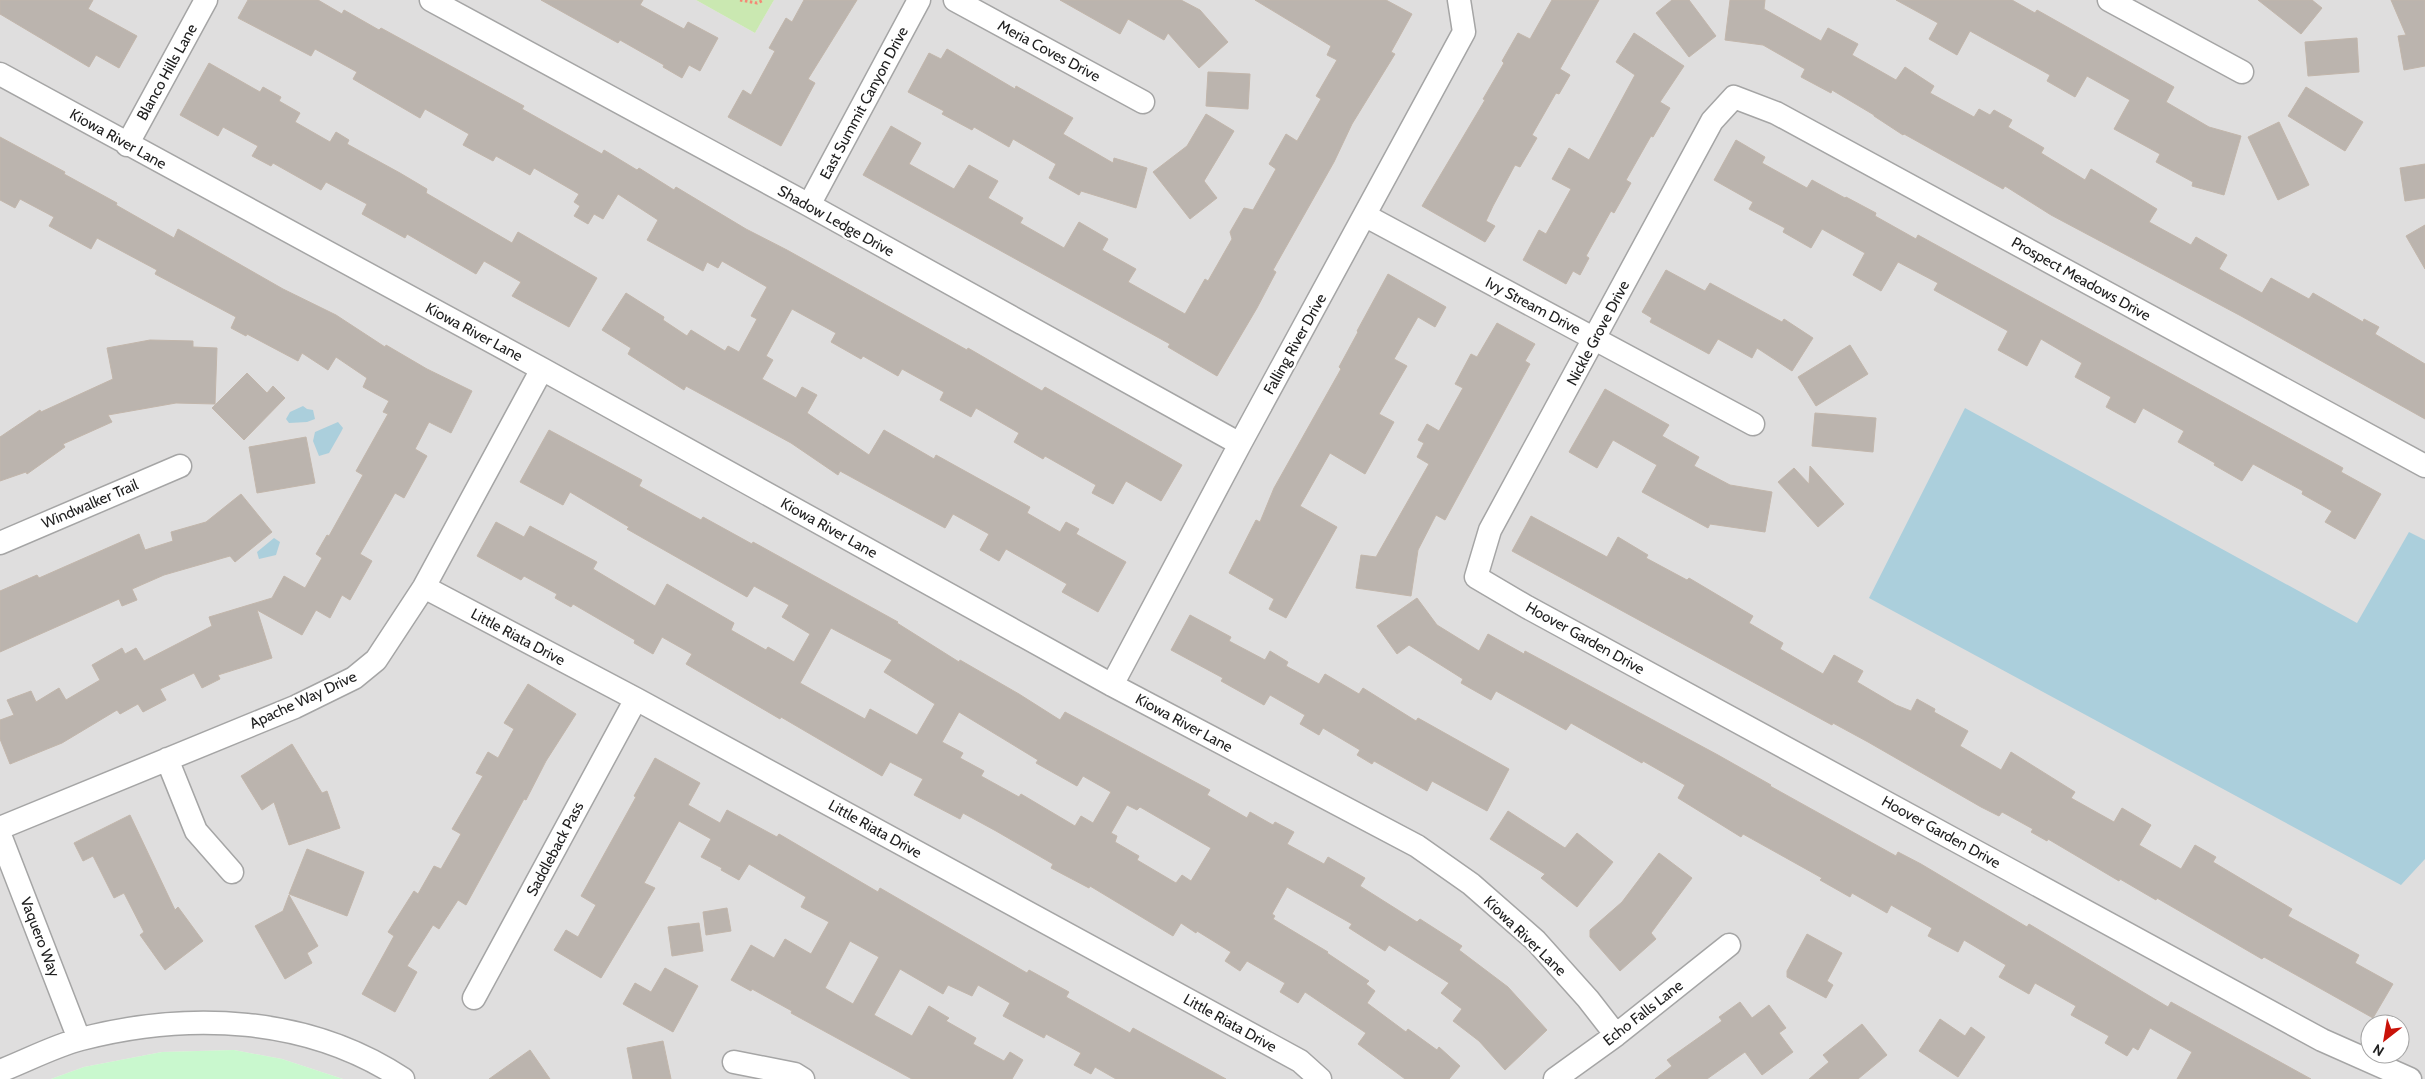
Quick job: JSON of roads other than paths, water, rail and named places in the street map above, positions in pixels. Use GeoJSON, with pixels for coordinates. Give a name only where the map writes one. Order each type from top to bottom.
{"type":"FeatureCollection","features":[{"type":"Feature","properties":{"kind":"street","name":"Blanco Hills Lane"},"geometry":{"type":"LineString","coordinates":[[127,145],[206,0]]}},
{"type":"Feature","properties":{"kind":"street","name":"Shadow Ledge Drive"},"geometry":{"type":"LineString","coordinates":[[431,0],[809,205],[1240,444]]}},
{"type":"Feature","properties":{"kind":"street","name":"East Summit Canyon Drive"},"geometry":{"type":"LineString","coordinates":[[809,205],[919,0]]}},
{"type":"Feature","properties":{"kind":"street","name":"Meria Coves Drive"},"geometry":{"type":"LineString","coordinates":[[955,0],[1143,102]]}},
{"type":"Feature","properties":{"kind":"street","name":"Falling River Drive"},"geometry":{"type":"LineString","coordinates":[[1112,685],[1240,444],[1366,216],[1464,32],[1459,0]]}},
{"type":"Feature","properties":{"kind":"street"},"geometry":{"type":"LineString","coordinates":[[2109,0],[2242,72]]}},
{"type":"Feature","properties":{"kind":"street","name":"Kiowa River Lane"},"geometry":{"type":"LineString","coordinates":[[0,74],[127,145],[542,369],[1112,685],[1417,846],[1471,884],[1536,941],[1588,999],[1616,1035]]}},
{"type":"Feature","properties":{"kind":"street","name":"Nickle Grove Drive"},"geometry":{"type":"LineString","coordinates":[[1476,577],[1490,530],[1712,121],[1734,97]]}},
{"type":"Feature","properties":{"kind":"street","name":"Prospect Meadows Drive"},"geometry":{"type":"LineString","coordinates":[[1734,97],[1776,113],[2425,466]]}},
{"type":"Feature","properties":{"kind":"street","name":"Ivy Stream Drive"},"geometry":{"type":"LineString","coordinates":[[1366,216],[1753,424]]}},
{"type":"Feature","properties":{"kind":"street","name":"Apache Way Drive"},"geometry":{"type":"LineString","coordinates":[[0,828],[295,707],[354,678],[376,660],[424,587],[542,369]]}},
{"type":"Feature","properties":{"kind":"street","name":"Windwalker Trail"},"geometry":{"type":"LineString","coordinates":[[0,543],[180,466]]}},
{"type":"Feature","properties":{"kind":"street","name":"Hoover Garden Drive"},"geometry":{"type":"LineString","coordinates":[[1476,577],[1527,607],[2322,1040],[2410,1079]]}},
{"type":"Feature","properties":{"kind":"street","name":"Little Riata Drive"},"geometry":{"type":"LineString","coordinates":[[424,587],[636,699],[1300,1061],[1320,1079]]}},
{"type":"Feature","properties":{"kind":"street","name":"Saddleback Pass"},"geometry":{"type":"LineString","coordinates":[[474,998],[636,699]]}},
{"type":"Feature","properties":{"kind":"street"},"geometry":{"type":"LineString","coordinates":[[167,759],[196,831],[232,872]]}},
{"type":"Feature","properties":{"kind":"street","name":"Vaquero Way"},"geometry":{"type":"LineString","coordinates":[[0,835],[79,1039]]}},
{"type":"Feature","properties":{"kind":"street","name":"Echo Falls Lane"},"geometry":{"type":"LineString","coordinates":[[1555,1079],[1616,1035],[1728,945]]}},
{"type":"Feature","properties":{"kind":"street"},"geometry":{"type":"LineString","coordinates":[[0,1071],[79,1039],[139,1026],[196,1022],[250,1024],[301,1033],[350,1052],[403,1079]]}},
{"type":"Feature","properties":{"kind":"street"},"geometry":{"type":"LineString","coordinates":[[734,1062],[795,1074],[803,1079]]}},
{"type":"Feature","properties":{"kind":"water"},"geometry":{"type":"Polygon","coordinates":[[[303,406],[313,410],[315,419],[307,422],[289,423],[286,419],[290,412],[303,406]]]}},
{"type":"Feature","properties":{"kind":"water"},"geometry":{"type":"Polygon","coordinates":[[[1965,408],[2357,623],[2409,532],[2425,540],[2425,859],[2401,885],[1869,598],[1965,408]]]}},
{"type":"Feature","properties":{"kind":"water"},"geometry":{"type":"Polygon","coordinates":[[[338,422],[343,428],[341,432],[329,453],[319,456],[313,441],[315,432],[338,422]]]}},
{"type":"Feature","properties":{"kind":"water"},"geometry":{"type":"Polygon","coordinates":[[[274,538],[280,542],[276,555],[259,559],[257,552],[274,538]]]}}]}
